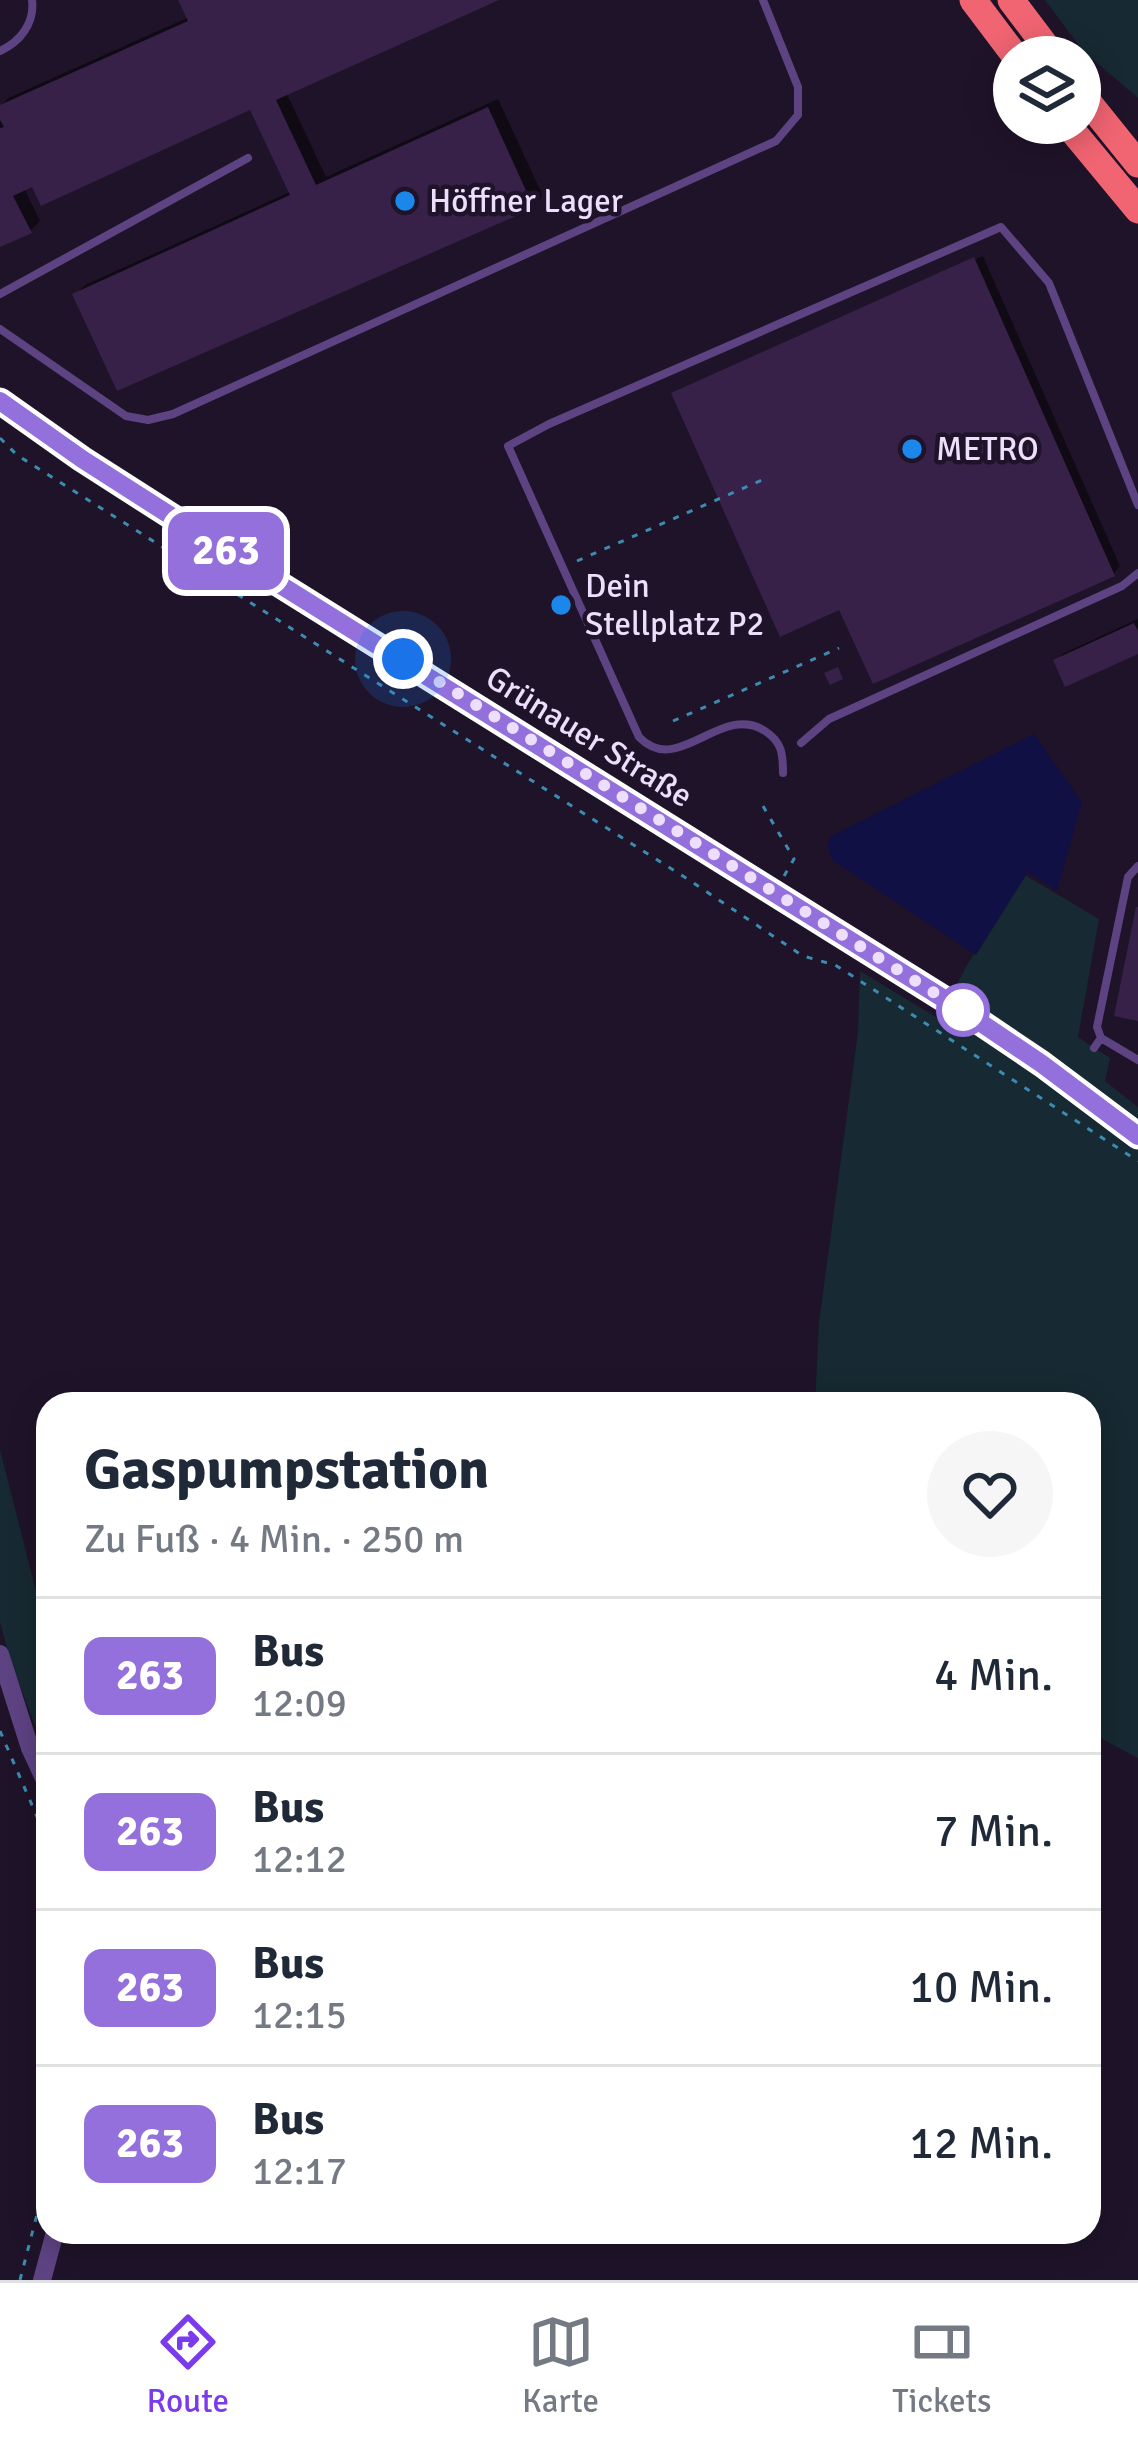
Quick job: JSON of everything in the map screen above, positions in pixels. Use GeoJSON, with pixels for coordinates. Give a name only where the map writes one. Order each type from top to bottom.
{"type":"FeatureCollection","features":[{"type":"Feature","properties":{"kind":"highway"},"geometry":{"type":"LineString","coordinates":[[973,0],[1000,36]]}},
{"type":"Feature","properties":{"kind":"highway"},"geometry":{"type":"LineString","coordinates":[[1011,0],[1038,36]]}},
{"type":"Feature","properties":{"kind":"highway"},"geometry":{"type":"LineString","coordinates":[[1101,118],[1138,164]]}},
{"type":"Feature","properties":{"kind":"highway"},"geometry":{"type":"LineString","coordinates":[[1084,144],[1138,209]]}},
{"type":"Feature","properties":{"kind":"main road","name":"Grünauer Straße"},"geometry":{"type":"LineString","coordinates":[[0,401],[207,539],[1012,1042],[1138,1136]]}},
{"type":"Feature","properties":{"kind":"street"},"geometry":{"type":"LineString","coordinates":[[0,1654],[36,1757]]}},
{"type":"Feature","properties":{"kind":"street"},"geometry":{"type":"LineString","coordinates":[[42,2280],[52,2244]]}},
{"type":"Feature","properties":{"kind":"lane"},"geometry":{"type":"LineString","coordinates":[[0,51],[27,29],[32,0]]}},
{"type":"Feature","properties":{"kind":"lane"},"geometry":{"type":"LineString","coordinates":[[0,328],[126,416],[148,420],[173,414],[776,141],[798,115],[798,86],[763,0]]}},
{"type":"Feature","properties":{"kind":"lane"},"geometry":{"type":"LineString","coordinates":[[0,294],[248,158]]}},
{"type":"Feature","properties":{"kind":"lane"},"geometry":{"type":"LineString","coordinates":[[783,773],[783,751],[777,741],[761,728],[744,723],[722,726],[693,743],[659,751],[639,737],[508,446],[1001,227],[1049,283],[1138,505]]}},
{"type":"Feature","properties":{"kind":"lane"},"geometry":{"type":"LineString","coordinates":[[801,742],[829,719],[1122,586],[1138,573]]}},
{"type":"Feature","properties":{"kind":"lane"},"geometry":{"type":"LineString","coordinates":[[1138,866],[1128,877],[1096,1027],[1101,1038],[1138,1060]]}},
{"type":"Feature","properties":{"kind":"lane"},"geometry":{"type":"LineString","coordinates":[[1094,1048],[1101,1038]]}},
{"type":"Feature","properties":{"kind":"path"},"geometry":{"type":"LineString","coordinates":[[0,438],[17,455],[803,956],[835,965],[1138,1161]]}},
{"type":"Feature","properties":{"kind":"path"},"geometry":{"type":"LineString","coordinates":[[563,567],[762,480]]}},
{"type":"Feature","properties":{"kind":"path"},"geometry":{"type":"LineString","coordinates":[[673,721],[839,648]]}},
{"type":"Feature","properties":{"kind":"path"},"geometry":{"type":"LineString","coordinates":[[763,806],[794,860],[773,892]]}},
{"type":"Feature","properties":{"kind":"path"},"geometry":{"type":"LineString","coordinates":[[0,1732],[36,1814]]}},
{"type":"Feature","properties":{"kind":"path"},"geometry":{"type":"LineString","coordinates":[[20,2280],[36,2218]]}},
{"type":"Feature","properties":{"kind":"shaded area"},"geometry":{"type":"Polygon","coordinates":[[[1045,0],[1138,0],[1138,98],[1101,66],[1101,36],[1072,36],[1045,0]]]}},
{"type":"Feature","properties":{"kind":"shaded area"},"geometry":{"type":"Polygon","coordinates":[[[1034,734],[1082,802],[1057,891],[1028,872],[976,955],[832,860],[830,837],[1034,734]]]}},
{"type":"Feature","properties":{"kind":"shaded area"},"geometry":{"type":"Polygon","coordinates":[[[1023,874],[1099,919],[1078,1037],[1110,1058],[1105,1081],[1138,1107],[1138,1758],[1101,1738],[1101,1392],[816,1392],[819,1323],[858,1032],[860,971],[939,1019],[1023,874]]]}},
{"type":"Feature","properties":{"kind":"shaded area"},"geometry":{"type":"Polygon","coordinates":[[[0,1450],[36,1591],[36,1728],[0,1622],[0,1450]]]}},
{"type":"Feature","properties":{"kind":"building","name":"Höffner Lager"},"geometry":{"type":"Polygon","coordinates":[[[178,0],[499,0],[276,100],[316,185],[488,107],[534,208],[117,391],[72,294],[290,195],[250,110],[41,206],[32,187],[13,196],[32,233],[0,247],[0,128],[4,127],[0,105],[188,21],[178,0]]]}},
{"type":"Feature","properties":{"kind":"building","name":"METRO"},"geometry":{"type":"Polygon","coordinates":[[[974,257],[1115,576],[873,684],[839,610],[780,637],[671,393],[974,257]]]}},
{"type":"Feature","properties":{"kind":"building"},"geometry":{"type":"Polygon","coordinates":[[[1134,623],[1138,654],[1065,687],[1053,660],[1134,623]]]}},
{"type":"Feature","properties":{"kind":"building"},"geometry":{"type":"Polygon","coordinates":[[[838,667],[843,679],[830,685],[824,673],[838,667]]]}},
{"type":"Feature","properties":{"kind":"building"},"geometry":{"type":"Polygon","coordinates":[[[1138,907],[1138,1021],[1114,1016],[1138,907]]]}},
{"type":"Feature","properties":{"kind":"bus line","name":"263"},"geometry":{"type":"LineString","coordinates":[[0,401],[207,539],[1012,1042],[1138,1136]]}},
{"type":"Feature","properties":{"kind":"place","name":"Höffner Lager"},"geometry":{"type":"Point","coordinates":[405,201]}},
{"type":"Feature","properties":{"kind":"place","name":"METRO"},"geometry":{"type":"Point","coordinates":[912,449]}},
{"type":"Feature","properties":{"kind":"place","name":"Dein Stellplatz P2"},"geometry":{"type":"Point","coordinates":[561,605]}},
{"type":"Feature","properties":{"kind":"route"},"geometry":{"type":"LineString","coordinates":[[403,659],[963,1010]]}}]}
